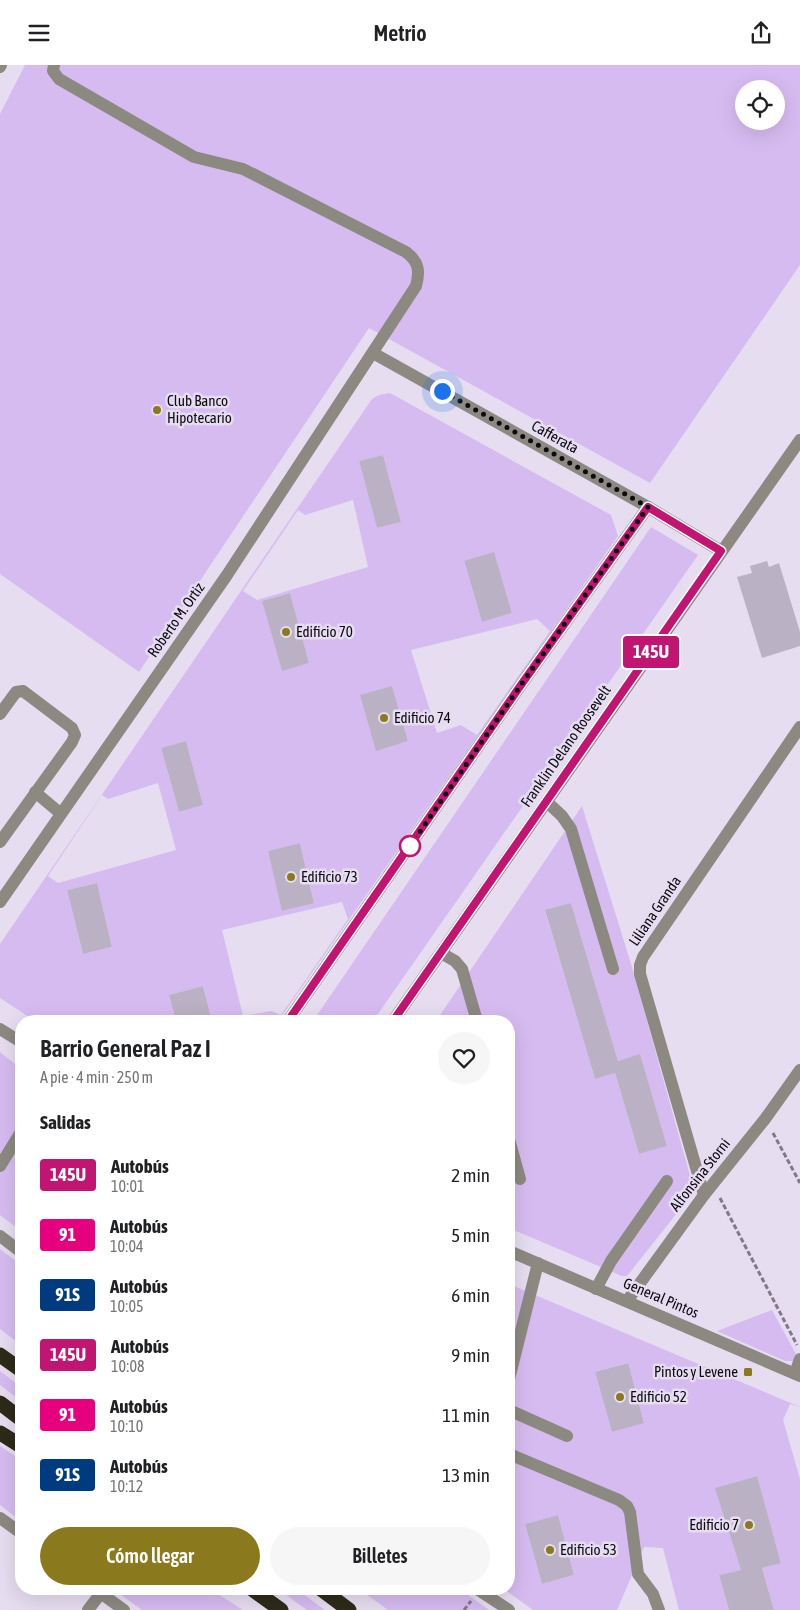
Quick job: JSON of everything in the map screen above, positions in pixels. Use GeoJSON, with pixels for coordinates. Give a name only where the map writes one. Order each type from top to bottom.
{"type":"FeatureCollection","features":[{"type":"Feature","properties":{"kind":"highway"},"geometry":{"type":"LineString","coordinates":[[0,1355],[15,1366]]}},
{"type":"Feature","properties":{"kind":"highway"},"geometry":{"type":"LineString","coordinates":[[0,1403],[15,1414]]}},
{"type":"Feature","properties":{"kind":"highway"},"geometry":{"type":"LineString","coordinates":[[0,1433],[15,1442]]}},
{"type":"Feature","properties":{"kind":"highway"},"geometry":{"type":"LineString","coordinates":[[260,1595],[281,1610]]}},
{"type":"Feature","properties":{"kind":"highway"},"geometry":{"type":"LineString","coordinates":[[328,1595],[349,1610]]}},
{"type":"Feature","properties":{"kind":"street","name":"Roberto M. Ortiz"},"geometry":{"type":"LineString","coordinates":[[0,901],[226,575],[416,286],[419,270],[415,259],[398,248],[243,169],[194,157],[59,79],[53,71],[54,65]]}},
{"type":"Feature","properties":{"kind":"street","name":"Cafferata"},"geometry":{"type":"LineString","coordinates":[[373,353],[648,507],[721,551]]}},
{"type":"Feature","properties":{"kind":"street","name":"Franklin Delano Roosevelt"},"geometry":{"type":"LineString","coordinates":[[397,1015],[800,440]]}},
{"type":"Feature","properties":{"kind":"street"},"geometry":{"type":"LineString","coordinates":[[292,1015],[523,682],[648,507]]}},
{"type":"Feature","properties":{"kind":"street"},"geometry":{"type":"LineString","coordinates":[[0,714],[16,692],[23,691],[72,728],[75,735],[72,742],[0,843]]}},
{"type":"Feature","properties":{"kind":"street","name":"Liliana Granda"},"geometry":{"type":"LineString","coordinates":[[704,1195],[643,984],[640,965],[643,957],[800,727]]}},
{"type":"Feature","properties":{"kind":"street"},"geometry":{"type":"LineString","coordinates":[[35,792],[60,813]]}},
{"type":"Feature","properties":{"kind":"street"},"geometry":{"type":"LineString","coordinates":[[547,802],[562,816],[571,829],[613,969]]}},
{"type":"Feature","properties":{"kind":"street"},"geometry":{"type":"LineString","coordinates":[[441,953],[455,961],[462,969],[475,1015]]}},
{"type":"Feature","properties":{"kind":"street"},"geometry":{"type":"LineString","coordinates":[[0,1029],[15,1038]]}},
{"type":"Feature","properties":{"kind":"street","name":"Alfonsina Storni"},"geometry":{"type":"LineString","coordinates":[[627,1301],[704,1195],[765,1119],[800,1070]]}},
{"type":"Feature","properties":{"kind":"street"},"geometry":{"type":"LineString","coordinates":[[0,1166],[15,1142]]}},
{"type":"Feature","properties":{"kind":"street"},"geometry":{"type":"LineString","coordinates":[[515,1161],[520,1179]]}},
{"type":"Feature","properties":{"kind":"street"},"geometry":{"type":"LineString","coordinates":[[596,1289],[611,1261],[667,1181]]}},
{"type":"Feature","properties":{"kind":"street"},"geometry":{"type":"LineString","coordinates":[[0,1236],[15,1247]]}},
{"type":"Feature","properties":{"kind":"street","name":"General Pintos"},"geometry":{"type":"LineString","coordinates":[[515,1253],[797,1375]]}},
{"type":"Feature","properties":{"kind":"street"},"geometry":{"type":"LineString","coordinates":[[515,1355],[538,1263]]}},
{"type":"Feature","properties":{"kind":"street"},"geometry":{"type":"LineString","coordinates":[[797,1375],[800,1359]]}},
{"type":"Feature","properties":{"kind":"street"},"geometry":{"type":"LineString","coordinates":[[515,1413],[567,1436]]}},
{"type":"Feature","properties":{"kind":"street"},"geometry":{"type":"LineString","coordinates":[[515,1457],[619,1500],[627,1506],[630,1512],[638,1574],[653,1594],[659,1610]]}},
{"type":"Feature","properties":{"kind":"street"},"geometry":{"type":"LineString","coordinates":[[0,1517],[15,1528]]}},
{"type":"Feature","properties":{"kind":"street"},"geometry":{"type":"LineString","coordinates":[[647,1610],[653,1594]]}},
{"type":"Feature","properties":{"kind":"street"},"geometry":{"type":"LineString","coordinates":[[88,1610],[96,1595]]}},
{"type":"Feature","properties":{"kind":"street"},"geometry":{"type":"LineString","coordinates":[[103,1595],[124,1610]]}},
{"type":"Feature","properties":{"kind":"street"},"geometry":{"type":"LineString","coordinates":[[486,1595],[509,1610]]}},
{"type":"Feature","properties":{"kind":"path"},"geometry":{"type":"LineString","coordinates":[[765,1119],[800,1183]]}},
{"type":"Feature","properties":{"kind":"path"},"geometry":{"type":"LineString","coordinates":[[713,1185],[800,1350]]}},
{"type":"Feature","properties":{"kind":"shaded area","name":"Club Banco Hipotecario"},"geometry":{"type":"Polygon","coordinates":[[[25,65],[800,65],[800,265],[650,483],[369,328],[139,672],[0,574],[0,114],[25,65]]]}},
{"type":"Feature","properties":{"kind":"shaded area"},"geometry":{"type":"Polygon","coordinates":[[[390,393],[611,515],[618,536],[282,1015],[348,919],[342,902],[222,930],[243,1015],[210,1015],[203,986],[169,995],[174,1015],[26,1015],[0,998],[0,944],[372,399],[379,395],[390,393]],[[383,455],[359,461],[377,528],[401,522],[383,455]],[[353,500],[305,515],[298,510],[243,591],[257,600],[368,567],[353,500]],[[494,553],[464,562],[482,622],[512,613],[494,553]],[[290,593],[262,601],[282,670],[309,663],[290,593]],[[537,619],[411,650],[437,733],[461,725],[477,735],[550,631],[537,619]],[[392,686],[376,750],[408,741],[392,686]],[[186,741],[161,748],[179,812],[203,805],[186,741]],[[158,783],[108,799],[102,795],[48,876],[58,883],[176,850],[158,783]],[[300,843],[268,851],[283,911],[314,902],[300,843]],[[97,883],[67,890],[83,954],[112,947],[97,883]]]}},
{"type":"Feature","properties":{"kind":"shaded area"},"geometry":{"type":"Polygon","coordinates":[[[651,527],[698,555],[377,1015],[317,1015],[651,527]]]}},
{"type":"Feature","properties":{"kind":"shaded area"},"geometry":{"type":"Polygon","coordinates":[[[582,806],[632,967],[694,1190],[627,1276],[622,1276],[515,1231],[515,1015],[440,1015],[582,806]],[[571,903],[545,911],[595,1079],[615,1073],[639,1154],[667,1146],[640,1055],[618,1061],[571,903]]]}},
{"type":"Feature","properties":{"kind":"shaded area"},"geometry":{"type":"Polygon","coordinates":[[[271,1011],[281,1015],[249,1015],[271,1011]]]}},
{"type":"Feature","properties":{"kind":"shaded area"},"geometry":{"type":"Polygon","coordinates":[[[0,1052],[15,1064],[15,1226],[0,1215],[0,1052]]]}},
{"type":"Feature","properties":{"kind":"shaded area"},"geometry":{"type":"Polygon","coordinates":[[[0,1249],[15,1260],[15,1340],[0,1329],[0,1249]]]}},
{"type":"Feature","properties":{"kind":"shaded area"},"geometry":{"type":"Polygon","coordinates":[[[515,1287],[800,1407],[790,1404],[783,1420],[800,1479],[800,1610],[774,1610],[762,1568],[781,1562],[756,1476],[716,1488],[741,1570],[719,1575],[729,1610],[679,1610],[663,1548],[644,1547],[617,1610],[533,1610],[512,1595],[515,1595],[515,1287]],[[627,1363],[595,1372],[612,1432],[644,1422],[627,1363]],[[558,1515],[525,1524],[542,1584],[574,1575],[558,1515]]]}},
{"type":"Feature","properties":{"kind":"shaded area"},"geometry":{"type":"Polygon","coordinates":[[[772,1310],[797,1356],[794,1361],[785,1361],[717,1331],[772,1310]]]}},
{"type":"Feature","properties":{"kind":"shaded area"},"geometry":{"type":"Polygon","coordinates":[[[0,1371],[15,1382],[15,1396],[0,1385],[0,1371]]]}},
{"type":"Feature","properties":{"kind":"shaded area"},"geometry":{"type":"Polygon","coordinates":[[[0,1446],[15,1456],[15,1516],[0,1505],[0,1446]]]}},
{"type":"Feature","properties":{"kind":"shaded area"},"geometry":{"type":"Polygon","coordinates":[[[121,1595],[219,1595],[243,1610],[142,1610],[121,1595]]]}},
{"type":"Feature","properties":{"kind":"shaded area"},"geometry":{"type":"Polygon","coordinates":[[[286,1595],[304,1595],[325,1610],[307,1610],[286,1595]]]}},
{"type":"Feature","properties":{"kind":"shaded area"},"geometry":{"type":"Polygon","coordinates":[[[367,1595],[468,1595],[489,1610],[388,1610],[367,1595]]]}},
{"type":"Feature","properties":{"kind":"building"},"geometry":{"type":"Polygon","coordinates":[[[383,455],[401,522],[377,528],[359,461],[383,455]]]}},
{"type":"Feature","properties":{"kind":"building"},"geometry":{"type":"Polygon","coordinates":[[[494,552],[512,613],[482,622],[464,561],[494,552]]]}},
{"type":"Feature","properties":{"kind":"building"},"geometry":{"type":"Polygon","coordinates":[[[767,561],[769,567],[779,563],[800,632],[800,646],[762,658],[737,577],[752,573],[750,566],[767,561]]]}},
{"type":"Feature","properties":{"kind":"building","name":"Edificio 70"},"geometry":{"type":"Polygon","coordinates":[[[290,593],[309,663],[282,671],[262,601],[290,593]]]}},
{"type":"Feature","properties":{"kind":"building","name":"Edificio 74"},"geometry":{"type":"Polygon","coordinates":[[[392,686],[408,741],[376,751],[360,695],[392,686]]]}},
{"type":"Feature","properties":{"kind":"building"},"geometry":{"type":"Polygon","coordinates":[[[186,741],[203,805],[179,812],[161,748],[186,741]]]}},
{"type":"Feature","properties":{"kind":"building","name":"Edificio 73"},"geometry":{"type":"Polygon","coordinates":[[[300,843],[314,903],[282,911],[268,851],[300,843]]]}},
{"type":"Feature","properties":{"kind":"building"},"geometry":{"type":"Polygon","coordinates":[[[97,883],[112,947],[83,954],[67,890],[97,883]]]}},
{"type":"Feature","properties":{"kind":"building"},"geometry":{"type":"Polygon","coordinates":[[[571,903],[618,1061],[640,1054],[667,1146],[639,1154],[615,1073],[595,1079],[545,910],[571,903]]]}},
{"type":"Feature","properties":{"kind":"building"},"geometry":{"type":"Polygon","coordinates":[[[203,986],[210,1015],[174,1015],[169,995],[203,986]]]}},
{"type":"Feature","properties":{"kind":"building","name":"Edificio 52"},"geometry":{"type":"Polygon","coordinates":[[[628,1363],[644,1423],[612,1432],[595,1372],[628,1363]]]}},
{"type":"Feature","properties":{"kind":"building","name":"Edificio 7"},"geometry":{"type":"Polygon","coordinates":[[[757,1476],[781,1563],[762,1568],[774,1610],[729,1610],[719,1575],[741,1570],[715,1488],[757,1476]]]}},
{"type":"Feature","properties":{"kind":"building","name":"Edificio 53"},"geometry":{"type":"Polygon","coordinates":[[[558,1515],[574,1575],[542,1584],[525,1524],[558,1515]]]}},
{"type":"Feature","properties":{"kind":"bus line","name":"145U"},"geometry":{"type":"LineString","coordinates":[[292,1015],[523,682],[648,507],[721,551],[397,1015]]}},
{"type":"Feature","properties":{"kind":"place","name":"Club Banco Hipotecario"},"geometry":{"type":"Point","coordinates":[157,410]}},
{"type":"Feature","properties":{"kind":"place","name":"Edificio 70"},"geometry":{"type":"Point","coordinates":[286,632]}},
{"type":"Feature","properties":{"kind":"place","name":"Edificio 74"},"geometry":{"type":"Point","coordinates":[384,718]}},
{"type":"Feature","properties":{"kind":"place","name":"Edificio 73"},"geometry":{"type":"Point","coordinates":[291,877]}},
{"type":"Feature","properties":{"kind":"place","name":"Pintos y Levene"},"geometry":{"type":"Point","coordinates":[748,1372]}},
{"type":"Feature","properties":{"kind":"place","name":"Edificio 52"},"geometry":{"type":"Point","coordinates":[620,1397]}},
{"type":"Feature","properties":{"kind":"place","name":"Edificio 7"},"geometry":{"type":"Point","coordinates":[749,1525]}},
{"type":"Feature","properties":{"kind":"place","name":"Edificio 53"},"geometry":{"type":"Point","coordinates":[550,1550]}},
{"type":"Feature","properties":{"kind":"route"},"geometry":{"type":"LineString","coordinates":[[410,846],[523,682],[648,507],[442,391]]}}]}
